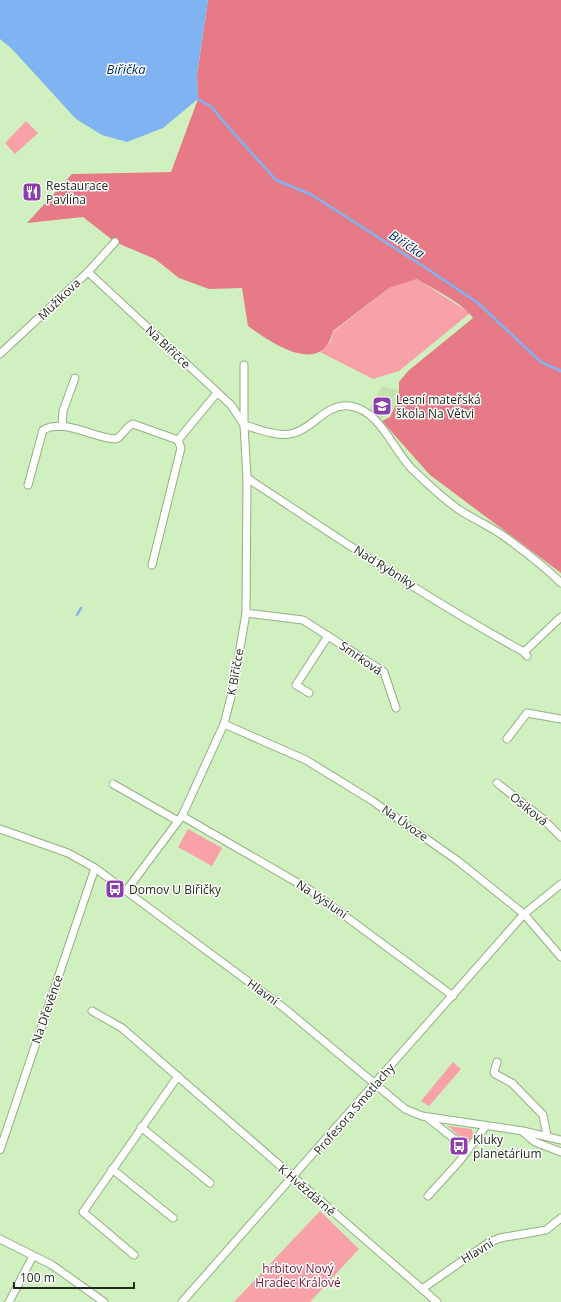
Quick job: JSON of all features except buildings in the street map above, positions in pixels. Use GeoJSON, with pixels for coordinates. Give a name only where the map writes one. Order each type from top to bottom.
{"type":"FeatureCollection","features":[{"type":"Feature","properties":{"kind":"street","name":"Mužíkova"},"geometry":{"type":"LineString","coordinates":[[0,354],[88,272],[115,242]]}},
{"type":"Feature","properties":{"kind":"street","name":"Na Biřičce"},"geometry":{"type":"LineString","coordinates":[[88,272],[231,405],[244,425]]}},
{"type":"Feature","properties":{"kind":"street","name":"K Biřičce"},"geometry":{"type":"LineString","coordinates":[[126,891],[180,818],[224,724],[233,689],[246,613],[248,478],[244,425],[244,365]]}},
{"type":"Feature","properties":{"kind":"street"},"geometry":{"type":"LineString","coordinates":[[62,426],[63,411],[75,378]]}},
{"type":"Feature","properties":{"kind":"street"},"geometry":{"type":"LineString","coordinates":[[178,440],[217,393]]}},
{"type":"Feature","properties":{"kind":"street"},"geometry":{"type":"LineString","coordinates":[[244,425],[275,434],[294,434],[338,406],[349,406],[365,411],[374,418],[408,464],[440,495],[458,509],[504,536],[561,583]]}},
{"type":"Feature","properties":{"kind":"street"},"geometry":{"type":"LineString","coordinates":[[28,485],[43,430],[50,426],[62,426],[116,439],[122,436],[128,426],[134,424],[178,440],[181,448],[152,566]]}},
{"type":"Feature","properties":{"kind":"street","name":"Nad Rybníky"},"geometry":{"type":"LineString","coordinates":[[248,478],[430,596],[526,654],[561,617]]}},
{"type":"Feature","properties":{"kind":"street","name":"Smrková"},"geometry":{"type":"LineString","coordinates":[[246,613],[303,620],[384,672],[396,708]]}},
{"type":"Feature","properties":{"kind":"street","name":"Smrková"},"geometry":{"type":"LineString","coordinates":[[309,693],[296,685],[328,636]]}},
{"type":"Feature","properties":{"kind":"street"},"geometry":{"type":"LineString","coordinates":[[507,739],[528,713],[561,719]]}},
{"type":"Feature","properties":{"kind":"street","name":"Na Úvoze"},"geometry":{"type":"LineString","coordinates":[[224,724],[306,760],[371,800],[458,861],[524,914],[561,957]]}},
{"type":"Feature","properties":{"kind":"street","name":"Osiková"},"geometry":{"type":"LineString","coordinates":[[497,783],[543,819],[561,837]]}},
{"type":"Feature","properties":{"kind":"street","name":"Na Výsluní"},"geometry":{"type":"LineString","coordinates":[[113,784],[180,818],[310,890],[452,996]]}},
{"type":"Feature","properties":{"kind":"street","name":"Hlavní"},"geometry":{"type":"LineString","coordinates":[[0,829],[68,853],[95,868],[284,1008],[405,1109],[428,1118],[522,1131],[561,1140]]}},
{"type":"Feature","properties":{"kind":"street","name":"Na Dřevěnce"},"geometry":{"type":"LineString","coordinates":[[0,1150],[95,868]]}},
{"type":"Feature","properties":{"kind":"street","name":"Profesora Smotlachy"},"geometry":{"type":"LineString","coordinates":[[182,1302],[293,1178],[524,914],[561,884]]}},
{"type":"Feature","properties":{"kind":"street","name":"K Hvězdárně"},"geometry":{"type":"LineString","coordinates":[[92,1011],[122,1028],[437,1302]]}},
{"type":"Feature","properties":{"kind":"street"},"geometry":{"type":"LineString","coordinates":[[497,1062],[494,1072],[495,1074],[512,1083],[543,1115],[547,1136]]}},
{"type":"Feature","properties":{"kind":"street"},"geometry":{"type":"LineString","coordinates":[[134,1255],[83,1212],[178,1076]]}},
{"type":"Feature","properties":{"kind":"street","name":"Hlavní"},"geometry":{"type":"LineString","coordinates":[[428,1118],[468,1150]]}},
{"type":"Feature","properties":{"kind":"street"},"geometry":{"type":"LineString","coordinates":[[428,1196],[468,1150],[486,1126]]}},
{"type":"Feature","properties":{"kind":"street"},"geometry":{"type":"LineString","coordinates":[[141,1127],[210,1183]]}},
{"type":"Feature","properties":{"kind":"street","name":"Hlavní"},"geometry":{"type":"LineString","coordinates":[[522,1131],[535,1142],[561,1152]]}},
{"type":"Feature","properties":{"kind":"street"},"geometry":{"type":"LineString","coordinates":[[112,1169],[172,1218]]}},
{"type":"Feature","properties":{"kind":"street","name":"Hlavní"},"geometry":{"type":"LineString","coordinates":[[422,1289],[488,1242],[500,1238],[546,1230],[561,1218]]}},
{"type":"Feature","properties":{"kind":"street"},"geometry":{"type":"LineString","coordinates":[[0,1239],[52,1265],[104,1302]]}},
{"type":"Feature","properties":{"kind":"street"},"geometry":{"type":"LineString","coordinates":[[9,1302],[33,1256]]}},
{"type":"Feature","properties":{"kind":"shaded area"},"geometry":{"type":"Polygon","coordinates":[[[208,0],[561,0],[561,573],[430,475],[382,421],[390,417],[399,398],[399,382],[408,371],[473,318],[455,302],[417,279],[389,288],[333,331],[327,345],[318,352],[307,355],[295,352],[269,341],[248,326],[242,288],[209,289],[179,278],[155,259],[115,242],[83,217],[27,223],[72,174],[171,172],[198,99],[197,75],[208,0]]]}},
{"type":"Feature","properties":{"kind":"shaded area","name":"Lesní mateřská škola Na Větvi"},"geometry":{"type":"Polygon","coordinates":[[[382,386],[405,392],[381,420],[369,409],[382,386]]]}},
{"type":"Feature","properties":{"kind":"green space"},"geometry":{"type":"Polygon","coordinates":[[[26,121],[38,133],[15,154],[5,143],[26,121]]]}},
{"type":"Feature","properties":{"kind":"green space"},"geometry":{"type":"Polygon","coordinates":[[[417,279],[470,313],[399,371],[373,379],[320,352],[331,341],[333,332],[389,288],[417,279]]]}},
{"type":"Feature","properties":{"kind":"green space"},"geometry":{"type":"Polygon","coordinates":[[[188,829],[222,848],[212,866],[178,847],[188,829]]]}},
{"type":"Feature","properties":{"kind":"green space"},"geometry":{"type":"Polygon","coordinates":[[[453,1062],[461,1069],[429,1106],[421,1101],[453,1062]]]}},
{"type":"Feature","properties":{"kind":"green space"},"geometry":{"type":"Polygon","coordinates":[[[448,1126],[472,1129],[473,1136],[468,1141],[467,1139],[460,1137],[448,1126]]]}},
{"type":"Feature","properties":{"kind":"green space","name":"hrbitov Nový Hradec Králové"},"geometry":{"type":"Polygon","coordinates":[[[320,1211],[359,1249],[310,1302],[234,1302],[320,1211]]]}},
{"type":"Feature","properties":{"kind":"water","name":"Biřička"},"geometry":{"type":"Polygon","coordinates":[[[0,0],[208,0],[197,74],[198,99],[163,128],[127,142],[102,135],[76,119],[12,49],[0,39],[0,0]]]}},
{"type":"Feature","properties":{"kind":"waterway","name":"Biřička"},"geometry":{"type":"LineString","coordinates":[[196,98],[212,107],[276,180],[312,195],[426,268],[478,303],[541,362],[561,371]]}},
{"type":"Feature","properties":{"kind":"waterway"},"geometry":{"type":"LineString","coordinates":[[77,615],[81,608]]}},
{"type":"Feature","properties":{"kind":"place","name":"Restaurace Pavlína"},"geometry":{"type":"Point","coordinates":[32,192]}},
{"type":"Feature","properties":{"kind":"place","name":"Lesní mateřská škola Na Větvi"},"geometry":{"type":"Point","coordinates":[382,406]}},
{"type":"Feature","properties":{"kind":"place","name":"Domov U Biřičky"},"geometry":{"type":"Point","coordinates":[115,889]}},
{"type":"Feature","properties":{"kind":"place","name":"Kluky planetárium"},"geometry":{"type":"Point","coordinates":[459,1146]}}]}
